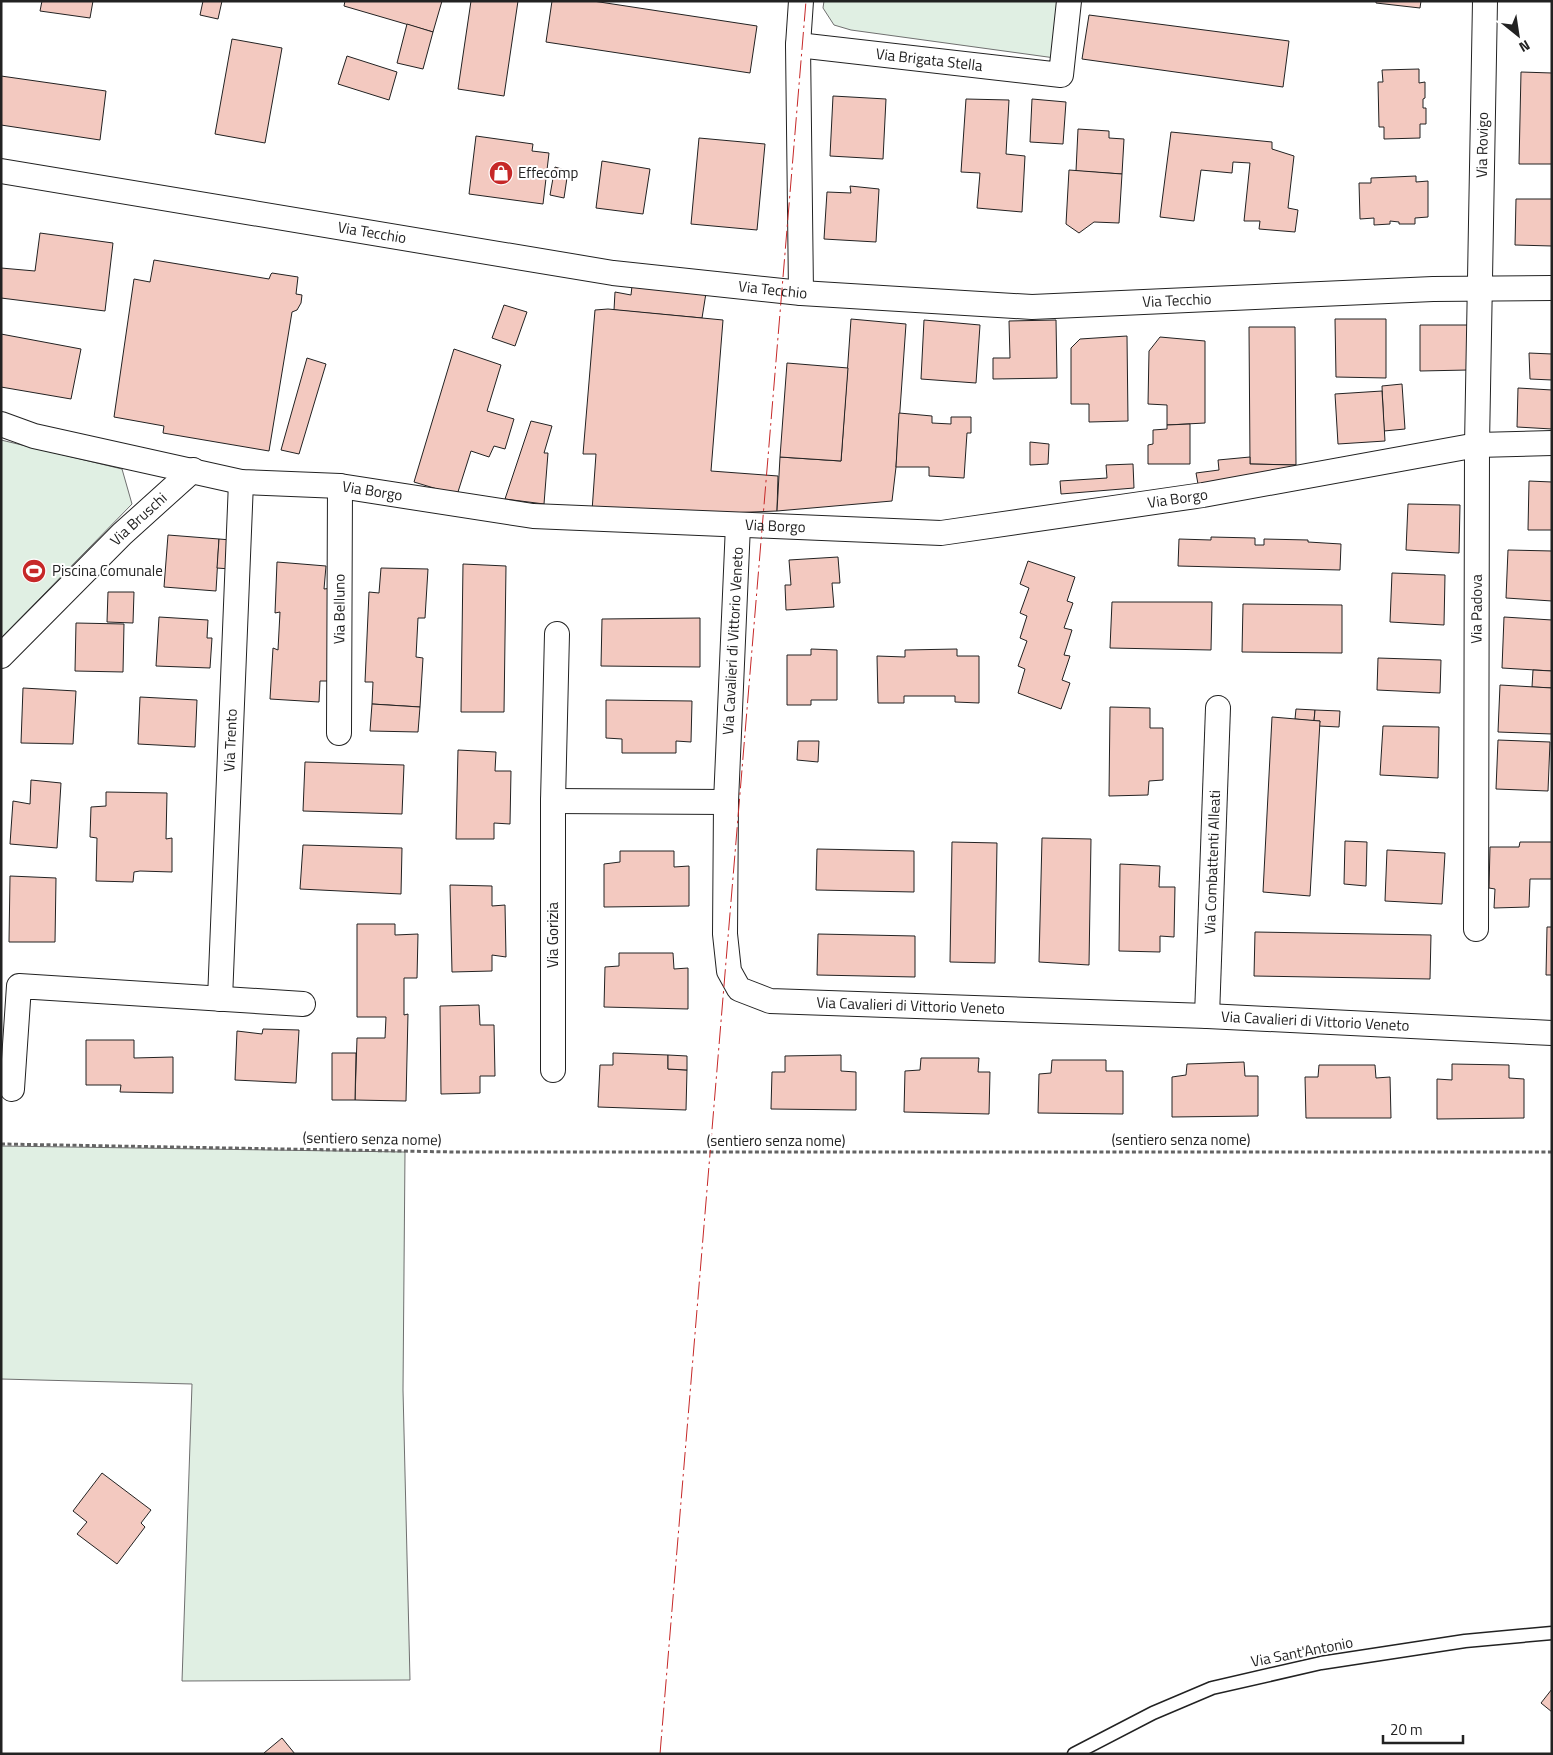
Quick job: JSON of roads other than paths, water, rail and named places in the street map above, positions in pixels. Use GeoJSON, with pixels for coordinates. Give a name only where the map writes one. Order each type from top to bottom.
{"type":"FeatureCollection","features":[{"type":"Feature","properties":{"kind":"street"},"geometry":{"type":"LineString","coordinates":[[801,1],[798,45],[801,293]]}},
{"type":"Feature","properties":{"kind":"street","name":"Via Brigata Stella"},"geometry":{"type":"LineString","coordinates":[[798,45],[1061,75],[1069,1]]}},
{"type":"Feature","properties":{"kind":"street","name":"Via Rovigo"},"geometry":{"type":"LineString","coordinates":[[1480,288],[1485,1]]}},
{"type":"Feature","properties":{"kind":"street","name":"Via Tecchio"},"geometry":{"type":"LineString","coordinates":[[1,171],[613,273],[801,293],[1032,307],[1424,289],[1552,288]]}},
{"type":"Feature","properties":{"kind":"street","name":"Via Padova"},"geometry":{"type":"LineString","coordinates":[[1476,929],[1476,445],[1480,288]]}},
{"type":"Feature","properties":{"kind":"street","name":"Via Borgo"},"geometry":{"type":"LineString","coordinates":[[1,424],[34,436],[242,482],[340,486],[533,516],[942,533],[1204,495],[1476,445],[1552,443]]}},
{"type":"Feature","properties":{"kind":"street","name":"Via Bruschi"},"geometry":{"type":"LineString","coordinates":[[1,656],[122,534],[193,470]]}},
{"type":"Feature","properties":{"kind":"street","name":"Via Trento"},"geometry":{"type":"LineString","coordinates":[[220,999],[242,482]]}},
{"type":"Feature","properties":{"kind":"street","name":"Via Belluno"},"geometry":{"type":"LineString","coordinates":[[339,733],[340,486]]}},
{"type":"Feature","properties":{"kind":"street","name":"Via Cavalieri di Vittorio Veneto"},"geometry":{"type":"LineString","coordinates":[[738,525],[726,802],[725,934],[728,971],[739,989],[770,1001],[1207,1016],[1552,1033]]}},
{"type":"Feature","properties":{"kind":"street","name":"Via Gorizia"},"geometry":{"type":"LineString","coordinates":[[553,1070],[553,801],[557,634]]}},
{"type":"Feature","properties":{"kind":"street","name":"Via Combattenti Alleati"},"geometry":{"type":"LineString","coordinates":[[1207,1016],[1218,708]]}},
{"type":"Feature","properties":{"kind":"street"},"geometry":{"type":"LineString","coordinates":[[553,801],[726,802]]}},
{"type":"Feature","properties":{"kind":"street"},"geometry":{"type":"LineString","coordinates":[[12,1089],[19,986],[303,1004]]}},
{"type":"Feature","properties":{"kind":"lane","name":"Via Sant'Antonio"},"geometry":{"type":"LineString","coordinates":[[1074,1754],[1153,1712],[1212,1688],[1322,1663],[1465,1641],[1552,1633]]}},
{"type":"Feature","properties":{"kind":"place","name":"Effecomp"},"geometry":{"type":"Point","coordinates":[501,173]}},
{"type":"Feature","properties":{"kind":"place","name":"Piscina Comunale"},"geometry":{"type":"Point","coordinates":[34,571]}}]}
